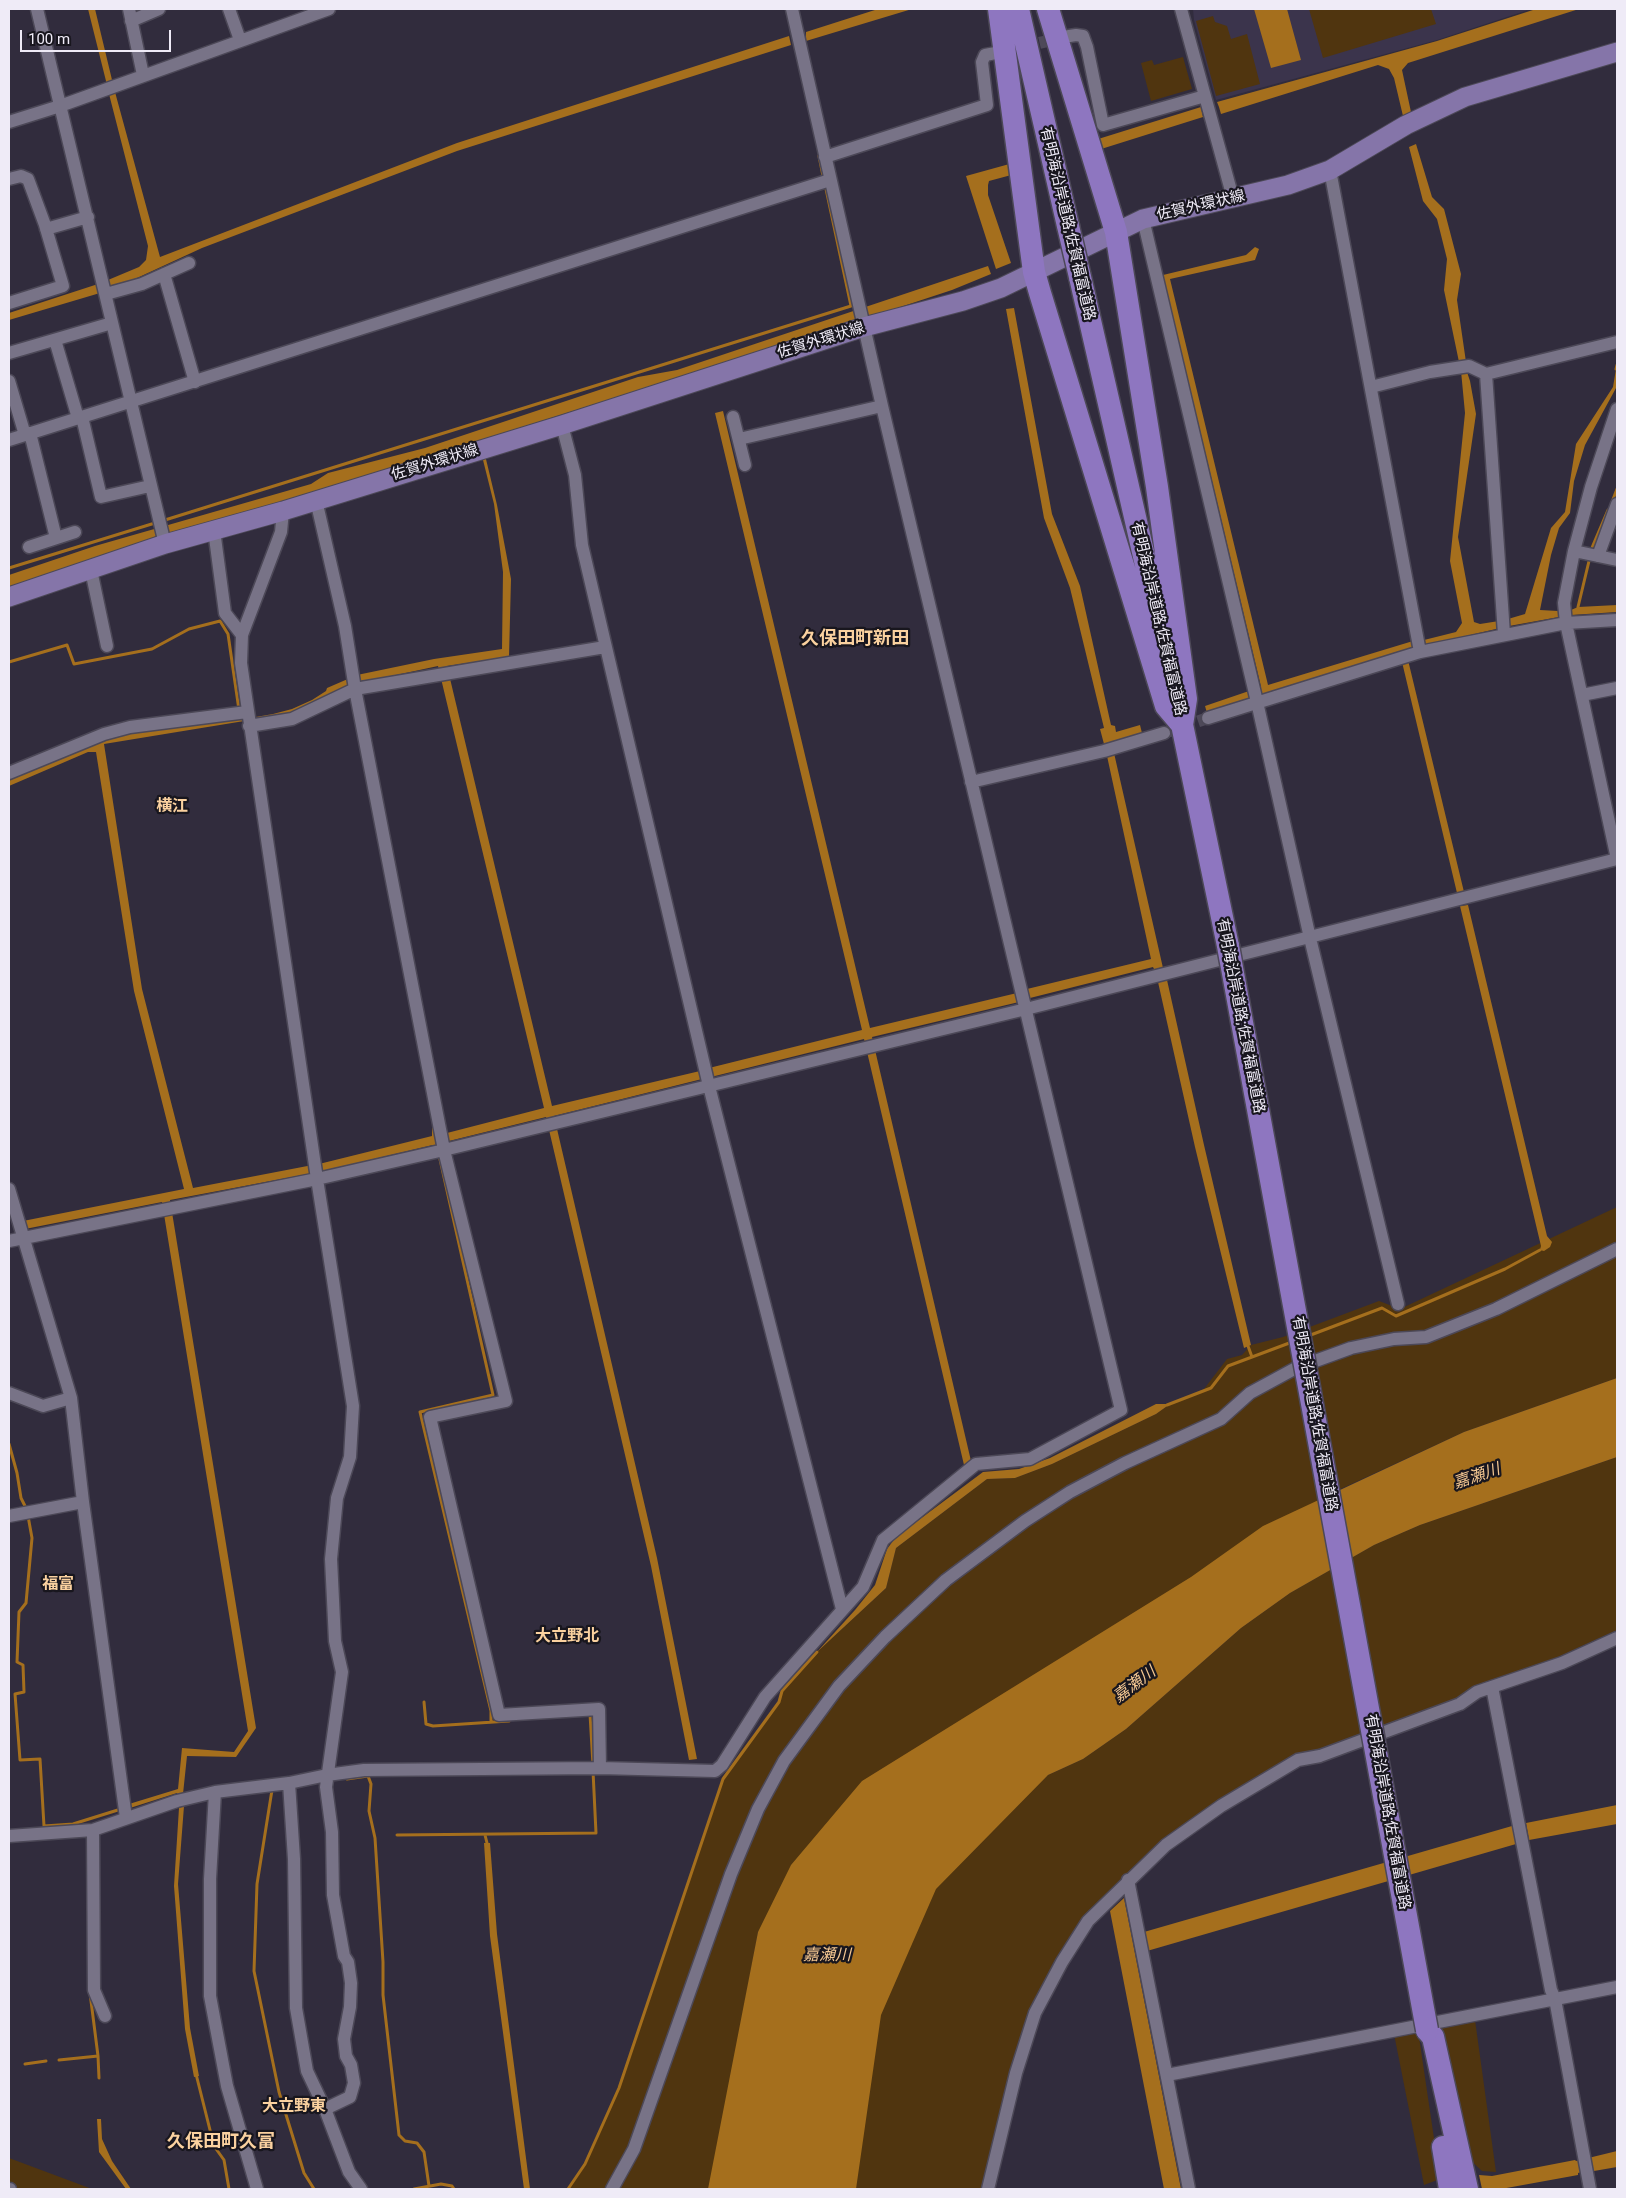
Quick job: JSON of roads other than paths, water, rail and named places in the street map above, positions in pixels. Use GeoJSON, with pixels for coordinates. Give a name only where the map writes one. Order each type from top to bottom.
{"type":"FeatureCollection","features":[{"type":"Feature","properties":{"kind":"highway"},"geometry":{"type":"LineString","coordinates":[[999,9],[1034,272],[1173,729]]}},
{"type":"Feature","properties":{"kind":"highway","name":"有明海沿岸道路;佐賀福富道路"},"geometry":{"type":"LineString","coordinates":[[1018,9],[1080,278],[1173,729],[1228,946],[1427,2030]]}},
{"type":"Feature","properties":{"kind":"highway"},"geometry":{"type":"LineString","coordinates":[[1048,9],[1116,232],[1157,487],[1186,699],[1173,729]]}},
{"type":"Feature","properties":{"kind":"highway"},"geometry":{"type":"LineString","coordinates":[[1427,2030],[1425,2039],[1450,2189]]}},
{"type":"Feature","properties":{"kind":"highway"},"geometry":{"type":"LineString","coordinates":[[1427,2030],[1433,2037],[1467,2189]]}},
{"type":"Feature","properties":{"kind":"main road","name":"佐賀外環状線"},"geometry":{"type":"LineString","coordinates":[[9,597],[91,570],[163,536],[214,530],[283,511],[562,425],[863,324],[963,301],[1000,288],[1143,219],[1288,185],[1330,170],[1406,125],[1465,97],[1617,52]]}},
{"type":"Feature","properties":{"kind":"street"},"geometry":{"type":"LineString","coordinates":[[36,9],[88,217],[163,536]]}},
{"type":"Feature","properties":{"kind":"street"},"geometry":{"type":"LineString","coordinates":[[143,75],[130,15],[159,9]]}},
{"type":"Feature","properties":{"kind":"street"},"geometry":{"type":"LineString","coordinates":[[230,9],[240,40]]}},
{"type":"Feature","properties":{"kind":"street"},"geometry":{"type":"LineString","coordinates":[[9,122],[60,106],[330,9]]}},
{"type":"Feature","properties":{"kind":"street"},"geometry":{"type":"LineString","coordinates":[[9,1836],[92,1830],[125,1812],[215,1792],[289,1788],[327,1781],[364,1770],[595,1768],[715,1771],[722,1765],[765,1698],[862,1587],[883,1540],[976,1464],[1030,1459],[1121,1410],[882,406],[792,9]]}},
{"type":"Feature","properties":{"kind":"street"},"geometry":{"type":"LineString","coordinates":[[1181,9],[1233,198]]}},
{"type":"Feature","properties":{"kind":"street"},"geometry":{"type":"LineString","coordinates":[[1063,38],[1076,34],[1082,36],[1087,47],[1103,125],[1204,96]]}},
{"type":"Feature","properties":{"kind":"street"},"geometry":{"type":"LineString","coordinates":[[825,157],[987,105],[982,62],[985,55],[1001,52]]}},
{"type":"Feature","properties":{"kind":"street"},"geometry":{"type":"LineString","coordinates":[[1330,170],[1420,652]]}},
{"type":"Feature","properties":{"kind":"street"},"geometry":{"type":"LineString","coordinates":[[9,179],[21,176],[28,179],[63,286],[9,303]]}},
{"type":"Feature","properties":{"kind":"street"},"geometry":{"type":"LineString","coordinates":[[9,440],[830,180]]}},
{"type":"Feature","properties":{"kind":"street"},"geometry":{"type":"LineString","coordinates":[[46,230],[88,217]]}},
{"type":"Feature","properties":{"kind":"street"},"geometry":{"type":"LineString","coordinates":[[1143,219],[1257,702],[1310,938],[1398,1304]]}},
{"type":"Feature","properties":{"kind":"street"},"geometry":{"type":"LineString","coordinates":[[106,294],[142,284],[189,263]]}},
{"type":"Feature","properties":{"kind":"street"},"geometry":{"type":"LineString","coordinates":[[164,274],[195,382]]}},
{"type":"Feature","properties":{"kind":"street"},"geometry":{"type":"LineString","coordinates":[[9,354],[112,322]]}},
{"type":"Feature","properties":{"kind":"street"},"geometry":{"type":"LineString","coordinates":[[55,340],[80,418],[101,497],[150,486]]}},
{"type":"Feature","properties":{"kind":"street"},"geometry":{"type":"LineString","coordinates":[[1372,387],[1430,372],[1469,366],[1486,374],[1617,342]]}},
{"type":"Feature","properties":{"kind":"street"},"geometry":{"type":"LineString","coordinates":[[1486,374],[1504,634]]}},
{"type":"Feature","properties":{"kind":"street"},"geometry":{"type":"LineString","coordinates":[[9,381],[28,434],[56,538]]}},
{"type":"Feature","properties":{"kind":"street"},"geometry":{"type":"LineString","coordinates":[[738,440],[882,406]]}},
{"type":"Feature","properties":{"kind":"street"},"geometry":{"type":"LineString","coordinates":[[9,1241],[21,1230],[167,1209],[317,1179],[443,1142],[552,1124],[709,1084],[870,1047],[1025,1006],[1310,938],[1617,859],[1566,623],[1564,603],[1574,550],[1591,487],[1617,409]]}},
{"type":"Feature","properties":{"kind":"street"},"geometry":{"type":"LineString","coordinates":[[733,416],[745,465]]}},
{"type":"Feature","properties":{"kind":"street"},"geometry":{"type":"LineString","coordinates":[[562,425],[574,474],[582,545],[605,647],[709,1084],[842,1609]]}},
{"type":"Feature","properties":{"kind":"street"},"geometry":{"type":"LineString","coordinates":[[316,500],[345,626],[354,684],[443,1142],[506,1401],[430,1417],[498,1715],[599,1709],[595,1768]]}},
{"type":"Feature","properties":{"kind":"street"},"geometry":{"type":"LineString","coordinates":[[1598,556],[1617,507]]}},
{"type":"Feature","properties":{"kind":"street"},"geometry":{"type":"LineString","coordinates":[[283,511],[281,532],[242,635],[242,713],[249,726],[314,1162],[353,1406],[350,1457],[337,1498],[331,1559],[335,1641],[342,1672],[327,1781],[332,1832],[333,1896],[351,1983],[350,2007],[344,2039],[346,2056],[351,2066],[354,2082],[350,2097],[325,2109]]}},
{"type":"Feature","properties":{"kind":"street"},"geometry":{"type":"LineString","coordinates":[[214,530],[225,613],[242,635]]}},
{"type":"Feature","properties":{"kind":"street"},"geometry":{"type":"LineString","coordinates":[[29,547],[75,532]]}},
{"type":"Feature","properties":{"kind":"street"},"geometry":{"type":"LineString","coordinates":[[1574,550],[1617,560]]}},
{"type":"Feature","properties":{"kind":"street"},"geometry":{"type":"LineString","coordinates":[[91,570],[107,646]]}},
{"type":"Feature","properties":{"kind":"street"},"geometry":{"type":"LineString","coordinates":[[1208,718],[1420,652],[1566,623],[1617,620]]}},
{"type":"Feature","properties":{"kind":"street"},"geometry":{"type":"LineString","coordinates":[[249,726],[292,719],[354,684],[444,673],[605,647]]}},
{"type":"Feature","properties":{"kind":"street"},"geometry":{"type":"LineString","coordinates":[[1582,695],[1617,688]]}},
{"type":"Feature","properties":{"kind":"street"},"geometry":{"type":"LineString","coordinates":[[9,773],[104,734],[242,713]]}},
{"type":"Feature","properties":{"kind":"street"},"geometry":{"type":"LineString","coordinates":[[971,782],[1104,751],[1173,729]]}},
{"type":"Feature","properties":{"kind":"street"},"geometry":{"type":"LineString","coordinates":[[9,1189],[71,1398],[83,1502],[125,1812]]}},
{"type":"Feature","properties":{"kind":"street"},"geometry":{"type":"LineString","coordinates":[[612,2189],[634,2148],[731,1874],[758,1809],[784,1761],[839,1686],[885,1637],[946,1580],[1032,1516],[1070,1492],[1125,1463],[1220,1419],[1250,1393],[1296,1368],[1351,1348],[1394,1338],[1426,1337],[1496,1309],[1617,1249]]}},
{"type":"Feature","properties":{"kind":"street"},"geometry":{"type":"LineString","coordinates":[[9,1393],[43,1406],[71,1398]]}},
{"type":"Feature","properties":{"kind":"street"},"geometry":{"type":"LineString","coordinates":[[9,1516],[83,1502]]}},
{"type":"Feature","properties":{"kind":"street"},"geometry":{"type":"LineString","coordinates":[[988,2189],[1016,2073],[1035,2013],[1062,1962],[1088,1921],[1166,1845],[1221,1806],[1298,1760],[1320,1756],[1452,1707],[1477,1692],[1562,1663],[1617,1638]]}},
{"type":"Feature","properties":{"kind":"street"},"geometry":{"type":"LineString","coordinates":[[1492,1687],[1550,1990],[1555,1999],[1590,2189]]}},
{"type":"Feature","properties":{"kind":"street"},"geometry":{"type":"LineString","coordinates":[[289,1788],[294,1859],[296,2008],[307,2071],[325,2109],[349,2172],[361,2189]]}},
{"type":"Feature","properties":{"kind":"street"},"geometry":{"type":"LineString","coordinates":[[215,1792],[210,1879],[210,1996],[227,2086],[257,2189]]}},
{"type":"Feature","properties":{"kind":"street"},"geometry":{"type":"LineString","coordinates":[[92,1830],[94,1990],[105,2016]]}},
{"type":"Feature","properties":{"kind":"street"},"geometry":{"type":"LineString","coordinates":[[1128,1880],[1188,2189]]}},
{"type":"Feature","properties":{"kind":"street"},"geometry":{"type":"LineString","coordinates":[[1167,2076],[1617,1987]]}},
{"type":"Feature","properties":{"kind":"water"},"geometry":{"type":"Polygon","coordinates":[[[88,9],[95,9],[113,84],[107,85],[88,9]]]}},
{"type":"Feature","properties":{"kind":"water"},"geometry":{"type":"Polygon","coordinates":[[[878,9],[912,9],[806,41],[806,32],[878,9]]]}},
{"type":"Feature","properties":{"kind":"water"},"geometry":{"type":"Polygon","coordinates":[[[1254,9],[1287,9],[1301,60],[1271,68],[1254,9]]]}},
{"type":"Feature","properties":{"kind":"water"},"geometry":{"type":"Polygon","coordinates":[[[1536,9],[1579,9],[1408,63],[1402,70],[1411,112],[1403,116],[1394,78],[1389,69],[1378,65],[1221,114],[1217,102],[1437,41],[1536,9]]]}},
{"type":"Feature","properties":{"kind":"water"},"geometry":{"type":"Polygon","coordinates":[[[789,36],[791,45],[457,151],[202,248],[137,278],[110,288],[108,280],[139,267],[146,260],[148,246],[109,94],[115,92],[160,257],[457,143],[789,36]]]}},
{"type":"Feature","properties":{"kind":"water"},"geometry":{"type":"Polygon","coordinates":[[[1201,107],[1203,117],[1098,150],[1095,140],[1201,107]]]}},
{"type":"Feature","properties":{"kind":"water"},"geometry":{"type":"Polygon","coordinates":[[[1416,144],[1432,197],[1444,209],[1461,274],[1457,300],[1466,362],[1459,362],[1444,290],[1447,259],[1437,219],[1423,201],[1409,147],[1416,144]]]}},
{"type":"Feature","properties":{"kind":"water"},"geometry":{"type":"Polygon","coordinates":[[[1013,163],[1015,174],[989,181],[988,185],[988,195],[1011,263],[996,269],[966,176],[1013,163]]]}},
{"type":"Feature","properties":{"kind":"water"},"geometry":{"type":"Polygon","coordinates":[[[1255,247],[1259,249],[1255,260],[1170,279],[1268,685],[1413,641],[1414,649],[1259,696],[1258,688],[1261,687],[1163,275],[1246,255],[1255,247]]]}},
{"type":"Feature","properties":{"kind":"water"},"geometry":{"type":"Polygon","coordinates":[[[988,266],[991,274],[952,290],[867,318],[295,499],[154,537],[145,544],[9,588],[9,575],[95,546],[311,484],[328,473],[425,448],[638,377],[677,370],[988,266]]]}},
{"type":"Feature","properties":{"kind":"water"},"geometry":{"type":"Polygon","coordinates":[[[98,284],[100,293],[9,320],[9,313],[98,284]]]}},
{"type":"Feature","properties":{"kind":"water"},"geometry":{"type":"Polygon","coordinates":[[[1014,308],[1052,514],[1080,586],[1111,725],[1115,726],[1116,732],[1140,725],[1142,733],[1104,744],[1100,729],[1104,728],[1070,588],[1044,518],[1006,309],[1014,308]]]}},
{"type":"Feature","properties":{"kind":"water"},"geometry":{"type":"Polygon","coordinates":[[[1466,369],[1476,414],[1458,537],[1474,622],[1480,624],[1499,621],[1500,628],[1424,646],[1424,640],[1456,632],[1462,623],[1450,561],[1465,413],[1461,371],[1466,369]]]}},
{"type":"Feature","properties":{"kind":"water"},"geometry":{"type":"Polygon","coordinates":[[[1616,369],[1616,388],[1585,445],[1574,481],[1570,513],[1559,528],[1551,555],[1540,610],[1558,611],[1559,617],[1509,626],[1508,619],[1525,614],[1551,528],[1565,512],[1576,444],[1613,387],[1616,369]]]}},
{"type":"Feature","properties":{"kind":"water"},"geometry":{"type":"Polygon","coordinates":[[[723,411],[870,1028],[1017,993],[1019,1002],[872,1037],[971,1461],[964,1465],[864,1039],[711,1077],[709,1068],[862,1030],[715,413],[723,411]]]}},
{"type":"Feature","properties":{"kind":"water"},"geometry":{"type":"Polygon","coordinates":[[[485,455],[511,579],[509,657],[447,666],[552,1106],[700,1071],[702,1079],[554,1116],[657,1558],[697,1759],[689,1760],[651,1566],[546,1117],[449,1141],[447,1133],[544,1108],[438,666],[359,683],[293,713],[104,744],[142,989],[193,1188],[323,1163],[432,1136],[432,1127],[434,1126],[440,1144],[435,1148],[433,1145],[324,1171],[170,1200],[256,1728],[236,1757],[187,1756],[183,1794],[178,1796],[177,1793],[130,1808],[129,1804],[178,1789],[182,1748],[234,1752],[248,1731],[162,1202],[25,1229],[23,1221],[184,1189],[134,991],[96,752],[88,752],[9,786],[9,780],[104,740],[128,734],[273,714],[292,709],[312,700],[326,691],[327,688],[357,675],[434,659],[502,649],[503,572],[494,504],[482,456],[485,455]]]}},
{"type":"Feature","properties":{"kind":"water"},"geometry":{"type":"Polygon","coordinates":[[[1617,605],[1617,612],[1571,615],[1571,610],[1578,607],[1617,605]]]}},
{"type":"Feature","properties":{"kind":"water"},"geometry":{"type":"Polygon","coordinates":[[[1408,660],[1464,892],[1457,893],[1402,662],[1408,660]]]}},
{"type":"Feature","properties":{"kind":"water"},"geometry":{"type":"Polygon","coordinates":[[[1249,691],[1251,699],[1207,713],[1205,706],[1249,691]]]}},
{"type":"Feature","properties":{"kind":"water"},"geometry":{"type":"Polygon","coordinates":[[[1114,753],[1163,968],[1155,971],[1153,967],[1030,998],[1027,989],[1151,959],[1107,756],[1114,753]]]}},
{"type":"Feature","properties":{"kind":"water"},"geometry":{"type":"Polygon","coordinates":[[[1468,905],[1547,1236],[1552,1242],[1550,1247],[1544,1251],[1540,1250],[1541,1246],[1460,906],[1468,905]]]}},
{"type":"Feature","properties":{"kind":"water"},"geometry":{"type":"Polygon","coordinates":[[[1167,980],[1251,1345],[1244,1348],[1195,1147],[1158,982],[1167,980]]]}},
{"type":"Feature","properties":{"kind":"water","name":"嘉瀬川"},"geometry":{"type":"Polygon","coordinates":[[[1617,1378],[1617,1457],[1420,1525],[1374,1545],[1290,1593],[1241,1628],[1126,1729],[1083,1759],[1048,1775],[936,1889],[881,2015],[856,2189],[708,2189],[758,1932],[791,1865],[862,1781],[1191,1577],[1263,1526],[1464,1432],[1617,1378]]]}},
{"type":"Feature","properties":{"kind":"water"},"geometry":{"type":"Polygon","coordinates":[[[1156,1404],[1170,1404],[1156,1414],[1052,1464],[1015,1478],[987,1479],[896,1548],[886,1588],[816,1653],[875,1585],[887,1549],[896,1537],[983,1472],[1019,1469],[1050,1458],[1156,1404]]]}},
{"type":"Feature","properties":{"kind":"water"},"geometry":{"type":"Polygon","coordinates":[[[1617,1805],[1617,1824],[1529,1840],[1526,1823],[1617,1805]]]}},
{"type":"Feature","properties":{"kind":"water"},"geometry":{"type":"Polygon","coordinates":[[[184,1806],[178,1884],[190,2028],[199,2076],[194,2077],[185,2029],[174,1886],[179,1808],[184,1806]]]}},
{"type":"Feature","properties":{"kind":"water"},"geometry":{"type":"Polygon","coordinates":[[[1512,1826],[1516,1844],[1147,1951],[1144,1932],[1512,1826]]]}},
{"type":"Feature","properties":{"kind":"water"},"geometry":{"type":"Polygon","coordinates":[[[484,1843],[490,1843],[497,1934],[530,2189],[524,2189],[490,1936],[484,1843]]]}},
{"type":"Feature","properties":{"kind":"water"},"geometry":{"type":"Polygon","coordinates":[[[1124,1898],[1181,2189],[1164,2189],[1110,1911],[1124,1898]]]}},
{"type":"Feature","properties":{"kind":"water"},"geometry":{"type":"Polygon","coordinates":[[[97,2119],[101,2119],[102,2139],[112,2161],[131,2189],[126,2189],[99,2152],[97,2119]]]}},
{"type":"Feature","properties":{"kind":"water"},"geometry":{"type":"Polygon","coordinates":[[[1617,2151],[1617,2167],[1594,2171],[1592,2169],[1578,2173],[1578,2175],[1501,2189],[1482,2189],[1479,2175],[1492,2176],[1576,2161],[1617,2151]]]}},
{"type":"Feature","properties":{"kind":"waterway"},"geometry":{"type":"LineString","coordinates":[[819,156],[823,176]]}},
{"type":"Feature","properties":{"kind":"waterway"},"geometry":{"type":"LineString","coordinates":[[165,520],[851,306],[826,189]]}},
{"type":"Feature","properties":{"kind":"waterway"},"geometry":{"type":"LineString","coordinates":[[1616,369],[1617,365]]}},
{"type":"Feature","properties":{"kind":"waterway"},"geometry":{"type":"LineString","coordinates":[[1612,502],[1617,489]]}},
{"type":"Feature","properties":{"kind":"waterway"},"geometry":{"type":"LineString","coordinates":[[1591,550],[1608,510]]}},
{"type":"Feature","properties":{"kind":"waterway"},"geometry":{"type":"LineString","coordinates":[[9,568],[155,523]]}},
{"type":"Feature","properties":{"kind":"waterway"},"geometry":{"type":"LineString","coordinates":[[1578,607],[1589,561]]}},
{"type":"Feature","properties":{"kind":"waterway"},"geometry":{"type":"LineString","coordinates":[[9,662],[67,645],[74,664],[152,649],[189,629],[220,621],[228,634],[239,710]]}},
{"type":"Feature","properties":{"kind":"waterway"},"geometry":{"type":"LineString","coordinates":[[439,1155],[493,1395],[420,1412],[491,1711],[491,1722]]}},
{"type":"Feature","properties":{"kind":"waterway"},"geometry":{"type":"LineString","coordinates":[[1308,1336],[1382,1308],[1396,1316],[1505,1269],[1540,1250]]}},
{"type":"Feature","properties":{"kind":"waterway"},"geometry":{"type":"LineString","coordinates":[[1167,1405],[1211,1388],[1228,1366],[1292,1342]]}},
{"type":"Feature","properties":{"kind":"waterway"},"geometry":{"type":"LineString","coordinates":[[1248,1346],[1252,1357]]}},
{"type":"Feature","properties":{"kind":"waterway"},"geometry":{"type":"LineString","coordinates":[[9,1444],[17,1473],[21,1498],[27,1510]]}},
{"type":"Feature","properties":{"kind":"waterway"},"geometry":{"type":"LineString","coordinates":[[28,1516],[32,1538],[26,1603],[19,1612],[17,1662],[23,1665],[24,1692],[15,1694],[20,1760],[40,1759],[44,1826],[73,1824],[121,1809]]}},
{"type":"Feature","properties":{"kind":"waterway"},"geometry":{"type":"LineString","coordinates":[[568,2189],[585,2164],[619,2088],[723,1779],[779,1702],[782,1691],[817,1652]]}},
{"type":"Feature","properties":{"kind":"waterway"},"geometry":{"type":"LineString","coordinates":[[424,1702],[426,1724],[433,1726],[509,1721]]}},
{"type":"Feature","properties":{"kind":"waterway"},"geometry":{"type":"LineString","coordinates":[[590,1714],[593,1765]]}},
{"type":"Feature","properties":{"kind":"waterway"},"geometry":{"type":"LineString","coordinates":[[397,1835],[596,1833],[593,1771]]}},
{"type":"Feature","properties":{"kind":"waterway"},"geometry":{"type":"LineString","coordinates":[[347,1779],[368,1776],[371,1784],[369,1811],[375,1838],[383,1962],[383,1995],[399,2135],[405,2141],[417,2143],[424,2152],[429,2186]]}},
{"type":"Feature","properties":{"kind":"waterway"},"geometry":{"type":"LineString","coordinates":[[272,1790],[257,1884],[254,1971],[279,2092],[304,2173],[314,2189]]}},
{"type":"Feature","properties":{"kind":"waterway"},"geometry":{"type":"LineString","coordinates":[[485,1835],[488,1847]]}},
{"type":"Feature","properties":{"kind":"waterway"},"geometry":{"type":"LineString","coordinates":[[59,2060],[98,2056],[90,1993]]}},
{"type":"Feature","properties":{"kind":"waterway"},"geometry":{"type":"LineString","coordinates":[[98,2056],[99,2078]]}},
{"type":"Feature","properties":{"kind":"waterway"},"geometry":{"type":"LineString","coordinates":[[25,2064],[46,2061]]}},
{"type":"Feature","properties":{"kind":"waterway"},"geometry":{"type":"LineString","coordinates":[[196,2074],[214,2146],[224,2160],[229,2189]]}},
{"type":"Feature","properties":{"kind":"waterway"},"geometry":{"type":"LineString","coordinates":[[414,2189],[441,2184],[452,2186],[454,2189]]}},
{"type":"Feature","properties":{"kind":"tunnel"},"geometry":{"type":"LineString","coordinates":[[1022,47],[1061,38]]}},
{"type":"Feature","properties":{"kind":"tunnel"},"geometry":{"type":"LineString","coordinates":[[1164,733],[1208,718]]}},
{"type":"Feature","properties":{"kind":"district","name":"久保田町新田"},"geometry":{"type":"Point","coordinates":[855,639]}},
{"type":"Feature","properties":{"kind":"district","name":"横江"},"geometry":{"type":"Point","coordinates":[172,807]}},
{"type":"Feature","properties":{"kind":"district","name":"福富"},"geometry":{"type":"Point","coordinates":[58,1585]}},
{"type":"Feature","properties":{"kind":"district","name":"大立野北"},"geometry":{"type":"Point","coordinates":[567,1637]}},
{"type":"Feature","properties":{"kind":"district","name":"大立野東"},"geometry":{"type":"Point","coordinates":[294,2107]}},
{"type":"Feature","properties":{"kind":"district","name":"久保田町久富"},"geometry":{"type":"Point","coordinates":[221,2142]}}]}
